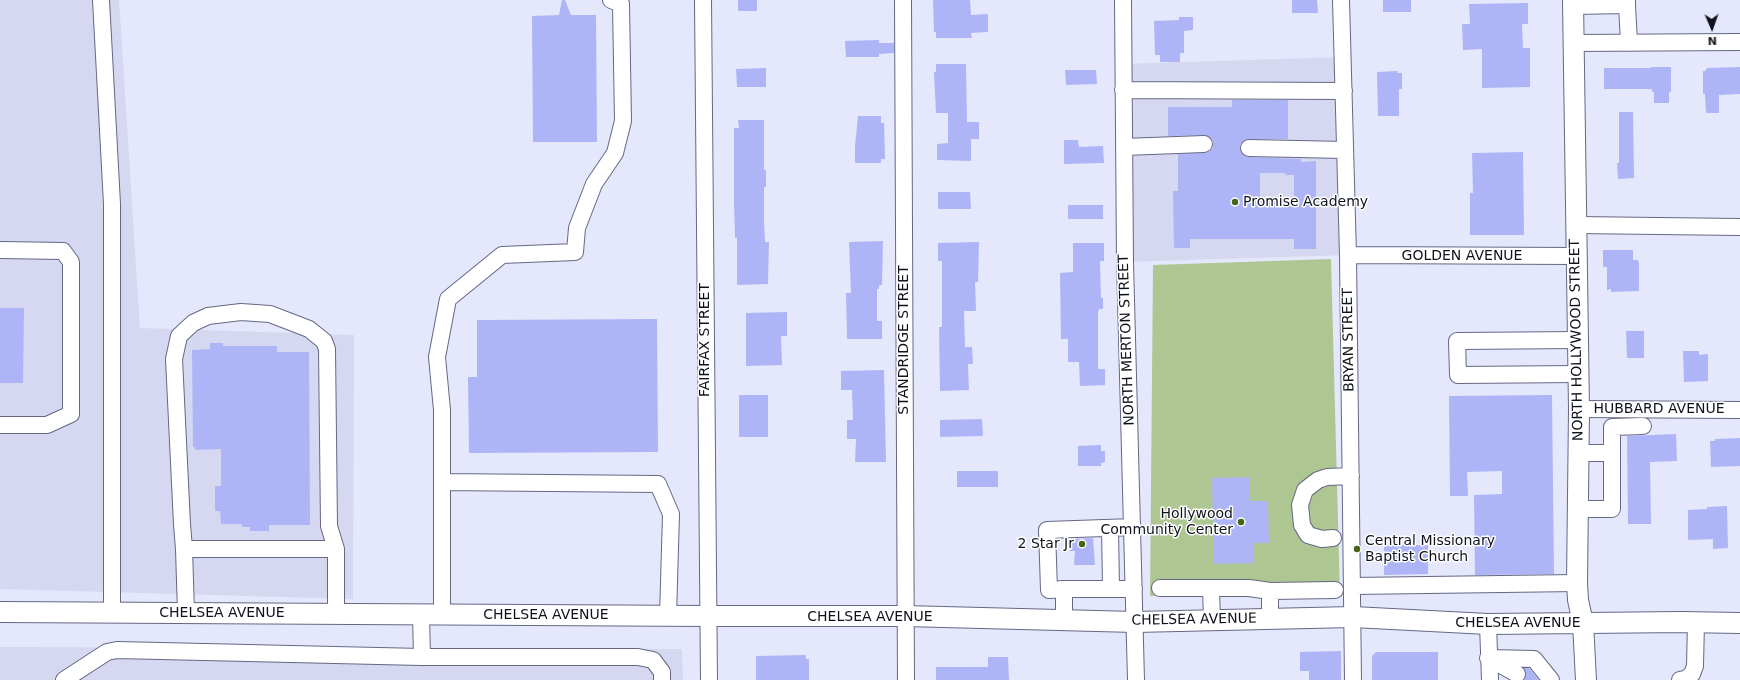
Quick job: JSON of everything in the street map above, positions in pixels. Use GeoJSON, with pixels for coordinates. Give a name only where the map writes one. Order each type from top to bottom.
{"type":"FeatureCollection","features":[{"type":"Feature","properties":{"kind":"main road","name":"NORTH HOLLYWOOD STREET"},"geometry":{"type":"LineString","coordinates":[[1573,3],[1579,409],[1577,583],[1578,600],[1583,623],[1586,680]]}},
{"type":"Feature","properties":{"kind":"main road","name":"CHELSEA AVENUE"},"geometry":{"type":"LineString","coordinates":[[0,612],[905,616],[1136,622],[1353,617],[1488,624],[1740,623]]}},
{"type":"Feature","properties":{"kind":"street"},"geometry":{"type":"LineString","coordinates":[[101,0],[112,204],[112,613]]}},
{"type":"Feature","properties":{"kind":"street"},"geometry":{"type":"LineString","coordinates":[[442,615],[442,410],[437,357],[448,299],[502,255],[575,252],[577,228],[594,184],[615,153],[623,121],[620,4],[611,0]]}},
{"type":"Feature","properties":{"kind":"street","name":"FAIRFAX STREET"},"geometry":{"type":"LineString","coordinates":[[703,0],[709,680]]}},
{"type":"Feature","properties":{"kind":"street","name":"STANDRIDGE STREET"},"geometry":{"type":"LineString","coordinates":[[903,0],[906,680]]}},
{"type":"Feature","properties":{"kind":"street","name":"NORTH MERTON STREET"},"geometry":{"type":"LineString","coordinates":[[1123,0],[1125,262],[1136,622],[1136,680]]}},
{"type":"Feature","properties":{"kind":"street","name":"BRYAN STREET"},"geometry":{"type":"LineString","coordinates":[[1342,0],[1348,255],[1353,680]]}},
{"type":"Feature","properties":{"kind":"street"},"geometry":{"type":"LineString","coordinates":[[1573,3],[1627,3],[1629,43]]}},
{"type":"Feature","properties":{"kind":"street"},"geometry":{"type":"LineString","coordinates":[[1573,43],[1740,42]]}},
{"type":"Feature","properties":{"kind":"street"},"geometry":{"type":"LineString","coordinates":[[1123,90],[1344,91]]}},
{"type":"Feature","properties":{"kind":"street"},"geometry":{"type":"LineString","coordinates":[[1124,147],[1204,144]]}},
{"type":"Feature","properties":{"kind":"street"},"geometry":{"type":"LineString","coordinates":[[1248,148],[1345,150]]}},
{"type":"Feature","properties":{"kind":"street"},"geometry":{"type":"LineString","coordinates":[[1576,225],[1740,227]]}},
{"type":"Feature","properties":{"kind":"street"},"geometry":{"type":"LineString","coordinates":[[0,250],[63,251],[71,262],[72,406],[72,414],[47,425],[0,425]]}},
{"type":"Feature","properties":{"kind":"street","name":"GOLDEN AVENUE"},"geometry":{"type":"LineString","coordinates":[[1348,255],[1576,256]]}},
{"type":"Feature","properties":{"kind":"street"},"geometry":{"type":"LineString","coordinates":[[186,613],[174,359],[179,336],[193,323],[208,316],[241,312],[270,314],[309,329],[324,341],[327,349],[329,526],[336,549],[336,614]]}},
{"type":"Feature","properties":{"kind":"street"},"geometry":{"type":"LineString","coordinates":[[1578,340],[1457,341],[1458,375],[1578,374]]}},
{"type":"Feature","properties":{"kind":"street","name":"HUBBARD AVENUE"},"geometry":{"type":"LineString","coordinates":[[1579,409],[1740,410]]}},
{"type":"Feature","properties":{"kind":"street"},"geometry":{"type":"LineString","coordinates":[[1578,509],[1612,509],[1612,426],[1643,426]]}},
{"type":"Feature","properties":{"kind":"street"},"geometry":{"type":"LineString","coordinates":[[1578,452],[1612,453]]}},
{"type":"Feature","properties":{"kind":"street"},"geometry":{"type":"LineString","coordinates":[[1333,538],[1322,539],[1308,535],[1302,525],[1300,505],[1305,490],[1318,480],[1327,477],[1351,476]]}},
{"type":"Feature","properties":{"kind":"street"},"geometry":{"type":"LineString","coordinates":[[442,482],[658,484],[671,514],[668,616]]}},
{"type":"Feature","properties":{"kind":"street"},"geometry":{"type":"LineString","coordinates":[[1132,527],[1047,530],[1048,590],[1134,589]]}},
{"type":"Feature","properties":{"kind":"street"},"geometry":{"type":"LineString","coordinates":[[1110,528],[1111,589]]}},
{"type":"Feature","properties":{"kind":"street"},"geometry":{"type":"LineString","coordinates":[[184,549],[336,549]]}},
{"type":"Feature","properties":{"kind":"street"},"geometry":{"type":"LineString","coordinates":[[1352,586],[1577,583]]}},
{"type":"Feature","properties":{"kind":"street"},"geometry":{"type":"LineString","coordinates":[[1160,588],[1249,588],[1270,591],[1335,590]]}},
{"type":"Feature","properties":{"kind":"street"},"geometry":{"type":"LineString","coordinates":[[1211,588],[1212,620]]}},
{"type":"Feature","properties":{"kind":"street"},"geometry":{"type":"LineString","coordinates":[[1064,589],[1064,620]]}},
{"type":"Feature","properties":{"kind":"street"},"geometry":{"type":"LineString","coordinates":[[1270,591],[1270,619]]}},
{"type":"Feature","properties":{"kind":"street"},"geometry":{"type":"LineString","coordinates":[[421,615],[422,657]]}},
{"type":"Feature","properties":{"kind":"street"},"geometry":{"type":"LineString","coordinates":[[1680,680],[1686,679],[1692,674],[1696,666],[1696,622]]}},
{"type":"Feature","properties":{"kind":"street"},"geometry":{"type":"LineString","coordinates":[[1488,624],[1488,658],[1490,680]]}},
{"type":"Feature","properties":{"kind":"street"},"geometry":{"type":"LineString","coordinates":[[64,680],[107,652],[117,650],[422,657],[638,657],[653,660],[662,672],[662,680]]}},
{"type":"Feature","properties":{"kind":"street"},"geometry":{"type":"LineString","coordinates":[[1488,658],[1517,674]]}},
{"type":"Feature","properties":{"kind":"street"},"geometry":{"type":"LineString","coordinates":[[1488,658],[1534,659],[1551,680]]}},
{"type":"Feature","properties":{"kind":"shaded area"},"geometry":{"type":"Polygon","coordinates":[[[0,0],[119,0],[140,328],[354,335],[353,599],[0,589],[0,0]]]}},
{"type":"Feature","properties":{"kind":"shaded area","name":"Promise Academy"},"geometry":{"type":"Polygon","coordinates":[[[1343,57],[1348,255],[1125,262],[1123,64],[1343,57]]]}},
{"type":"Feature","properties":{"kind":"shaded area"},"geometry":{"type":"Polygon","coordinates":[[[0,647],[682,649],[683,680],[0,680],[0,647]]]}},
{"type":"Feature","properties":{"kind":"green space"},"geometry":{"type":"Polygon","coordinates":[[[1331,259],[1340,596],[1150,596],[1153,265],[1331,259]]]}},
{"type":"Feature","properties":{"kind":"building"},"geometry":{"type":"Polygon","coordinates":[[[562,0],[565,0],[571,15],[596,15],[597,142],[533,142],[532,16],[559,15],[562,0]]]}},
{"type":"Feature","properties":{"kind":"building"},"geometry":{"type":"Polygon","coordinates":[[[738,0],[757,0],[757,11],[738,11],[738,0]]]}},
{"type":"Feature","properties":{"kind":"building"},"geometry":{"type":"Polygon","coordinates":[[[933,0],[970,0],[971,15],[988,14],[988,32],[971,33],[972,38],[936,38],[936,32],[934,32],[933,0]]]}},
{"type":"Feature","properties":{"kind":"building"},"geometry":{"type":"Polygon","coordinates":[[[1292,0],[1317,0],[1318,13],[1292,13],[1292,0]]]}},
{"type":"Feature","properties":{"kind":"building"},"geometry":{"type":"Polygon","coordinates":[[[1383,0],[1411,0],[1411,12],[1383,12],[1383,0]]]}},
{"type":"Feature","properties":{"kind":"building"},"geometry":{"type":"Polygon","coordinates":[[[1528,3],[1528,24],[1522,24],[1523,48],[1530,48],[1530,87],[1482,88],[1482,49],[1463,50],[1462,24],[1470,24],[1469,4],[1528,3]]]}},
{"type":"Feature","properties":{"kind":"building"},"geometry":{"type":"Polygon","coordinates":[[[1179,17],[1193,17],[1193,30],[1184,31],[1184,53],[1180,53],[1180,62],[1160,62],[1160,55],[1155,55],[1154,21],[1179,20],[1179,17]]]}},
{"type":"Feature","properties":{"kind":"building"},"geometry":{"type":"Polygon","coordinates":[[[879,40],[879,43],[894,43],[894,53],[879,54],[879,57],[846,57],[845,41],[879,40]]]}},
{"type":"Feature","properties":{"kind":"building"},"geometry":{"type":"Polygon","coordinates":[[[936,64],[966,64],[967,122],[979,122],[979,139],[971,139],[971,161],[937,160],[937,144],[948,143],[948,113],[936,113],[934,72],[936,72],[936,64]]]}},
{"type":"Feature","properties":{"kind":"building"},"geometry":{"type":"Polygon","coordinates":[[[1671,67],[1671,92],[1669,92],[1669,103],[1654,103],[1654,92],[1652,92],[1652,89],[1604,89],[1604,68],[1671,67]]]}},
{"type":"Feature","properties":{"kind":"building"},"geometry":{"type":"Polygon","coordinates":[[[1740,67],[1740,94],[1719,95],[1719,113],[1706,113],[1705,94],[1703,94],[1703,71],[1707,68],[1740,67]]]}},
{"type":"Feature","properties":{"kind":"building"},"geometry":{"type":"Polygon","coordinates":[[[766,68],[766,87],[737,87],[736,69],[766,68]]]}},
{"type":"Feature","properties":{"kind":"building"},"geometry":{"type":"Polygon","coordinates":[[[1065,70],[1096,70],[1097,84],[1066,85],[1065,70]]]}},
{"type":"Feature","properties":{"kind":"building"},"geometry":{"type":"Polygon","coordinates":[[[1398,71],[1397,73],[1402,73],[1402,89],[1399,89],[1399,116],[1378,116],[1377,72],[1398,71]]]}},
{"type":"Feature","properties":{"kind":"building"},"geometry":{"type":"Polygon","coordinates":[[[1232,100],[1288,100],[1288,139],[1249,139],[1241,143],[1240,148],[1244,156],[1248,157],[1301,159],[1301,162],[1316,161],[1316,249],[1294,249],[1294,239],[1190,239],[1190,248],[1174,248],[1173,191],[1178,191],[1178,154],[1209,152],[1213,148],[1213,143],[1212,139],[1204,135],[1168,136],[1168,107],[1232,107],[1232,100]],[[1260,173],[1260,201],[1294,201],[1294,175],[1285,175],[1285,173],[1260,173]]]}},
{"type":"Feature","properties":{"kind":"building"},"geometry":{"type":"Polygon","coordinates":[[[1619,112],[1633,112],[1634,178],[1618,179],[1617,163],[1619,163],[1619,112]]]}},
{"type":"Feature","properties":{"kind":"building"},"geometry":{"type":"Polygon","coordinates":[[[858,116],[881,116],[881,123],[884,123],[885,159],[881,159],[881,163],[855,163],[858,116]]]}},
{"type":"Feature","properties":{"kind":"building"},"geometry":{"type":"Polygon","coordinates":[[[738,120],[764,120],[764,170],[766,170],[766,187],[764,187],[764,221],[765,242],[769,242],[768,284],[737,285],[737,238],[735,238],[734,204],[734,128],[739,128],[738,120]]]}},
{"type":"Feature","properties":{"kind":"building"},"geometry":{"type":"Polygon","coordinates":[[[1064,140],[1078,140],[1079,147],[1103,146],[1104,163],[1064,164],[1064,140]]]}},
{"type":"Feature","properties":{"kind":"building"},"geometry":{"type":"Polygon","coordinates":[[[1523,152],[1524,235],[1470,235],[1470,193],[1473,193],[1472,153],[1523,152]]]}},
{"type":"Feature","properties":{"kind":"building"},"geometry":{"type":"Polygon","coordinates":[[[938,192],[970,192],[971,209],[938,209],[938,192]]]}},
{"type":"Feature","properties":{"kind":"building"},"geometry":{"type":"Polygon","coordinates":[[[1068,205],[1103,205],[1103,219],[1068,219],[1068,205]]]}},
{"type":"Feature","properties":{"kind":"building"},"geometry":{"type":"Polygon","coordinates":[[[883,241],[882,285],[879,285],[879,289],[877,289],[877,321],[882,321],[882,339],[847,339],[846,293],[851,293],[849,242],[883,241]]]}},
{"type":"Feature","properties":{"kind":"building"},"geometry":{"type":"Polygon","coordinates":[[[979,242],[978,282],[975,282],[976,311],[964,311],[965,347],[972,347],[973,364],[968,364],[969,390],[940,391],[939,327],[942,327],[942,261],[938,261],[938,243],[979,242]]]}},
{"type":"Feature","properties":{"kind":"building"},"geometry":{"type":"Polygon","coordinates":[[[1073,243],[1104,243],[1104,261],[1100,261],[1101,298],[1103,298],[1103,309],[1099,309],[1098,313],[1098,369],[1105,369],[1105,385],[1080,386],[1079,362],[1068,362],[1068,339],[1061,339],[1060,273],[1073,272],[1073,243]]]}},
{"type":"Feature","properties":{"kind":"building"},"geometry":{"type":"Polygon","coordinates":[[[1603,250],[1633,250],[1633,260],[1638,260],[1639,264],[1639,291],[1611,292],[1611,289],[1607,290],[1607,267],[1603,267],[1603,250]]]}},
{"type":"Feature","properties":{"kind":"building"},"geometry":{"type":"Polygon","coordinates":[[[0,308],[24,308],[23,383],[0,383],[0,308]]]}},
{"type":"Feature","properties":{"kind":"building"},"geometry":{"type":"Polygon","coordinates":[[[787,312],[787,336],[781,336],[782,365],[746,366],[746,313],[787,312]]]}},
{"type":"Feature","properties":{"kind":"building"},"geometry":{"type":"Polygon","coordinates":[[[657,319],[658,452],[469,453],[468,377],[477,377],[477,320],[657,319]]]}},
{"type":"Feature","properties":{"kind":"building"},"geometry":{"type":"Polygon","coordinates":[[[1626,331],[1644,331],[1644,358],[1627,358],[1626,331]]]}},
{"type":"Feature","properties":{"kind":"building"},"geometry":{"type":"Polygon","coordinates":[[[210,343],[223,343],[223,346],[277,346],[277,352],[309,352],[310,525],[269,525],[269,531],[250,531],[250,527],[242,527],[242,524],[221,524],[220,511],[215,511],[215,486],[221,486],[221,449],[195,450],[195,447],[193,447],[192,350],[210,349],[210,343]]]}},
{"type":"Feature","properties":{"kind":"building"},"geometry":{"type":"Polygon","coordinates":[[[1683,351],[1699,351],[1699,355],[1708,354],[1708,381],[1684,382],[1683,351]]]}},
{"type":"Feature","properties":{"kind":"building"},"geometry":{"type":"Polygon","coordinates":[[[884,370],[886,462],[855,462],[856,439],[847,439],[847,420],[853,420],[852,390],[841,390],[841,371],[884,370]]]}},
{"type":"Feature","properties":{"kind":"building"},"geometry":{"type":"Polygon","coordinates":[[[739,395],[768,395],[768,437],[739,437],[739,395]]]}},
{"type":"Feature","properties":{"kind":"building"},"geometry":{"type":"Polygon","coordinates":[[[1552,395],[1554,574],[1475,575],[1474,495],[1502,494],[1502,471],[1467,472],[1468,496],[1450,496],[1449,396],[1552,395]]]}},
{"type":"Feature","properties":{"kind":"building"},"geometry":{"type":"Polygon","coordinates":[[[982,419],[983,436],[940,437],[940,420],[982,419]]]}},
{"type":"Feature","properties":{"kind":"building"},"geometry":{"type":"Polygon","coordinates":[[[1676,434],[1677,461],[1650,462],[1651,524],[1628,524],[1627,436],[1676,434]]]}},
{"type":"Feature","properties":{"kind":"building"},"geometry":{"type":"Polygon","coordinates":[[[1740,438],[1740,466],[1711,467],[1710,441],[1715,441],[1715,439],[1740,438]]]}},
{"type":"Feature","properties":{"kind":"building"},"geometry":{"type":"Polygon","coordinates":[[[1101,445],[1101,451],[1105,451],[1105,462],[1101,463],[1101,466],[1078,466],[1078,446],[1101,445]]]}},
{"type":"Feature","properties":{"kind":"building"},"geometry":{"type":"Polygon","coordinates":[[[957,471],[998,471],[998,487],[957,487],[957,471]]]}},
{"type":"Feature","properties":{"kind":"building","name":"Hollywood Community Center"},"geometry":{"type":"Polygon","coordinates":[[[1249,477],[1250,501],[1268,501],[1269,543],[1253,543],[1254,563],[1214,564],[1212,478],[1249,477]]]}},
{"type":"Feature","properties":{"kind":"building"},"geometry":{"type":"Polygon","coordinates":[[[1727,506],[1728,548],[1713,549],[1713,539],[1688,540],[1688,510],[1727,506]]]}},
{"type":"Feature","properties":{"kind":"building","name":"2 Star Jr"},"geometry":{"type":"Polygon","coordinates":[[[1093,538],[1095,565],[1074,565],[1075,551],[1070,551],[1071,539],[1093,538]]]}},
{"type":"Feature","properties":{"kind":"building"},"geometry":{"type":"Polygon","coordinates":[[[1384,545],[1428,545],[1428,574],[1384,575],[1384,545]]]}},
{"type":"Feature","properties":{"kind":"building"},"geometry":{"type":"Polygon","coordinates":[[[1341,651],[1341,680],[1309,680],[1309,671],[1300,671],[1300,652],[1341,651]]]}},
{"type":"Feature","properties":{"kind":"building"},"geometry":{"type":"Polygon","coordinates":[[[1376,652],[1438,652],[1438,680],[1372,680],[1372,656],[1376,652]]]}},
{"type":"Feature","properties":{"kind":"building"},"geometry":{"type":"Polygon","coordinates":[[[806,655],[806,659],[809,659],[809,680],[756,680],[756,656],[806,655]]]}},
{"type":"Feature","properties":{"kind":"building"},"geometry":{"type":"Polygon","coordinates":[[[988,657],[1008,657],[1009,680],[936,680],[936,667],[988,667],[988,657]]]}},
{"type":"Feature","properties":{"kind":"building"},"geometry":{"type":"Polygon","coordinates":[[[1524,668],[1529,668],[1539,680],[1524,680],[1526,674],[1524,668]]]}},
{"type":"Feature","properties":{"kind":"place","name":"Promise Academy"},"geometry":{"type":"Point","coordinates":[1235,202]}},
{"type":"Feature","properties":{"kind":"place","name":"Hollywood Community Center"},"geometry":{"type":"Point","coordinates":[1241,522]}},
{"type":"Feature","properties":{"kind":"place","name":"2 Star Jr"},"geometry":{"type":"Point","coordinates":[1082,544]}},
{"type":"Feature","properties":{"kind":"place","name":"Central Missionary Baptist Church"},"geometry":{"type":"Point","coordinates":[1357,549]}}]}
